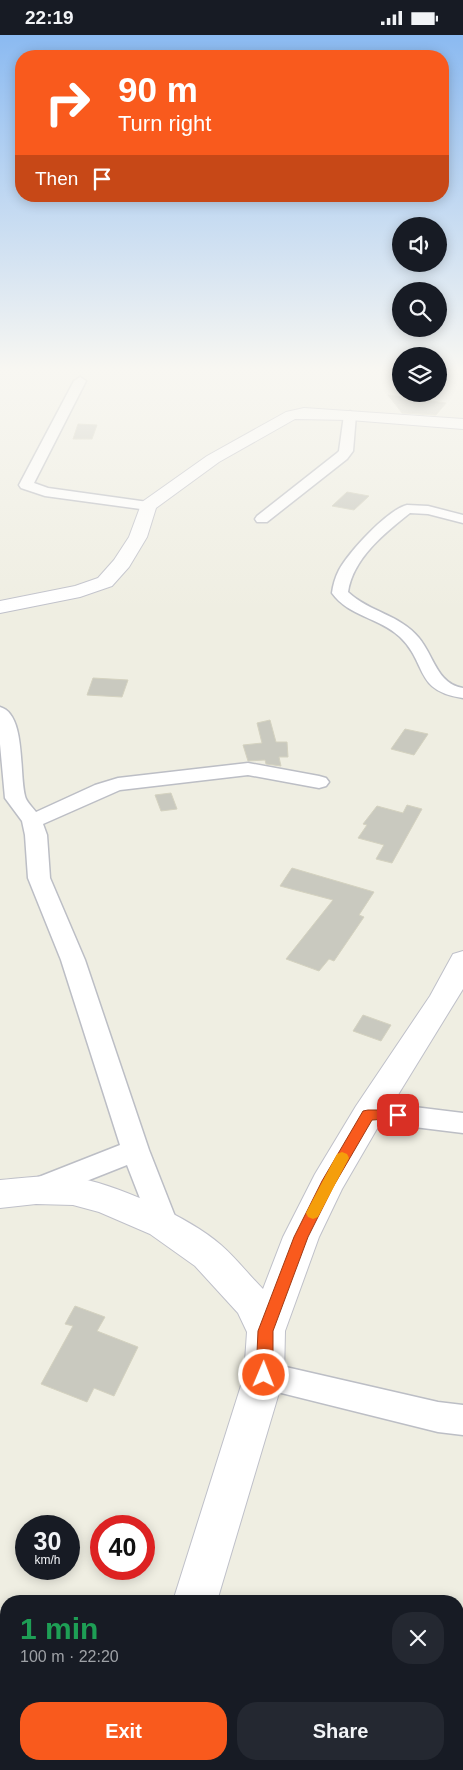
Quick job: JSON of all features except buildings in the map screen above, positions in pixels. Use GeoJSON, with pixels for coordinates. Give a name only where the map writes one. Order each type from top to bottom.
{"type":"FeatureCollection","features":[{"type":"Feature","properties":{"kind":"street"},"geometry":{"type":"LineString","coordinates":[[45,449],[26,485],[45,492],[148,506]]}},
{"type":"Feature","properties":{"kind":"street"},"geometry":{"type":"LineString","coordinates":[[0,607],[80,591],[105,581],[122,563],[138,537],[148,506],[213,459],[230,449]]}},
{"type":"Feature","properties":{"kind":"street"},"geometry":{"type":"LineString","coordinates":[[262,519],[342,456],[346,449]]}},
{"type":"Feature","properties":{"kind":"street"},"geometry":{"type":"LineString","coordinates":[[463,519],[428,510],[407,509],[370,541],[345,572],[340,586],[340,593],[348,601],[406,633],[441,688],[451,693],[463,693]]}},
{"type":"Feature","properties":{"kind":"street"},"geometry":{"type":"LineString","coordinates":[[0,713],[6,720],[10,738],[15,798],[32,821],[36,835],[39,878],[74,960],[135,1150],[163,1224]]}},
{"type":"Feature","properties":{"kind":"street"},"geometry":{"type":"LineString","coordinates":[[32,821],[102,789],[138,782],[248,769],[319,782]]}},
{"type":"Feature","properties":{"kind":"street"},"geometry":{"type":"LineString","coordinates":[[197,1595],[264,1375],[266,1331],[301,1237],[327,1185],[383,1115],[463,961]]}},
{"type":"Feature","properties":{"kind":"street"},"geometry":{"type":"LineString","coordinates":[[383,1115],[463,1123]]}},
{"type":"Feature","properties":{"kind":"street"},"geometry":{"type":"LineString","coordinates":[[36,1190],[135,1150]]}},
{"type":"Feature","properties":{"kind":"street"},"geometry":{"type":"LineString","coordinates":[[0,1195],[36,1190],[73,1191],[108,1201],[163,1224],[208,1255],[251,1301],[266,1331]]}},
{"type":"Feature","properties":{"kind":"street"},"geometry":{"type":"LineString","coordinates":[[264,1375],[438,1417],[463,1420]]}},
{"type":"Feature","properties":{"kind":"slow traffic"},"geometry":{"type":"LineString","coordinates":[[313,1213],[342,1158]]}},
{"type":"Feature","properties":{"kind":"route"},"geometry":{"type":"LineString","coordinates":[[264,1375],[266,1331],[301,1237],[327,1185],[368,1115],[398,1115]]}}]}
